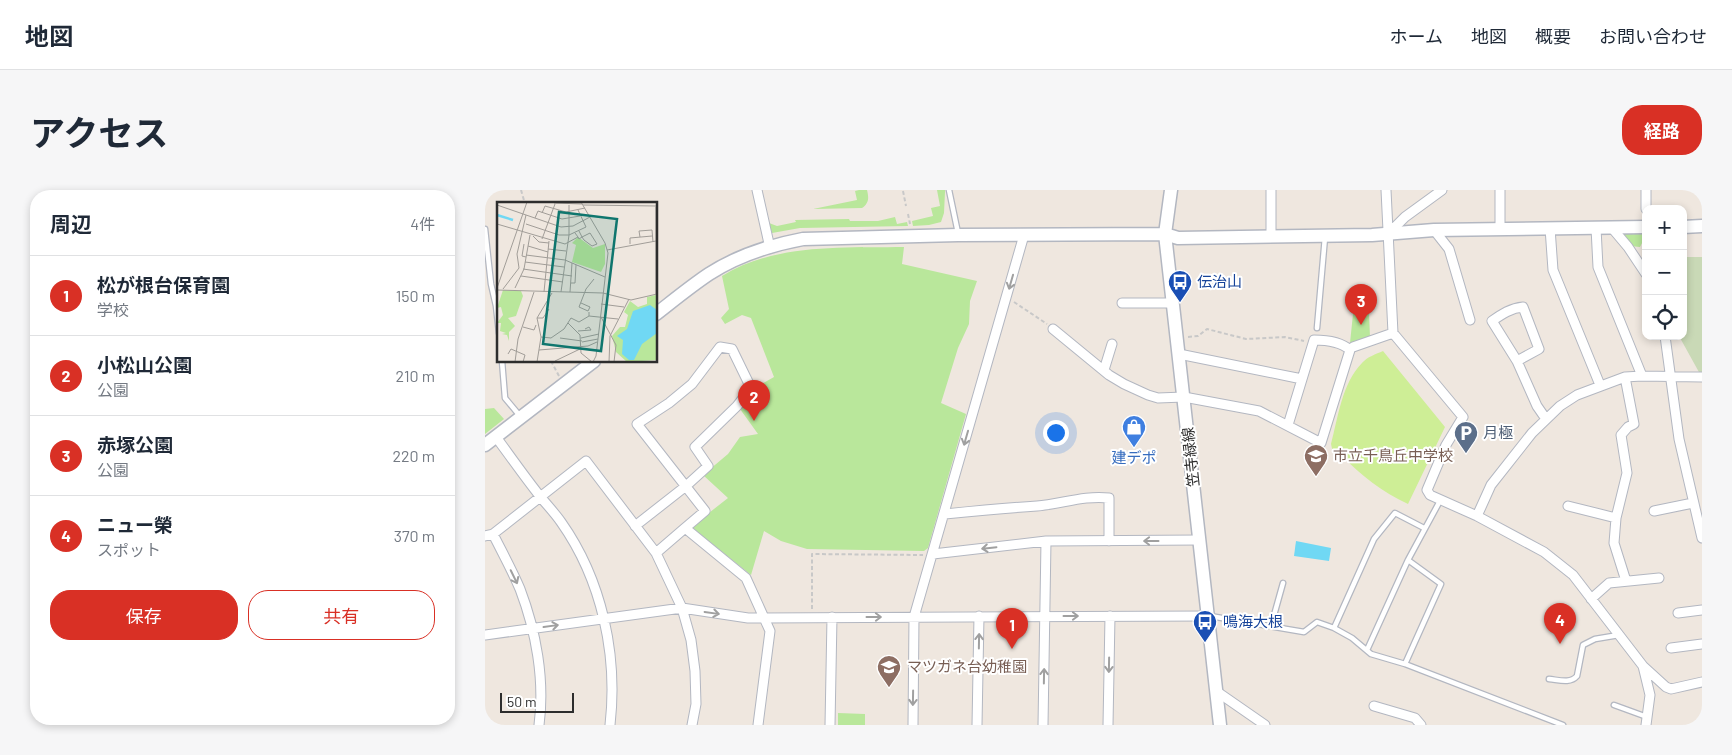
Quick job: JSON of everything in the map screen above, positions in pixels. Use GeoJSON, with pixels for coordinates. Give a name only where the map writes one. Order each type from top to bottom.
{"type":"FeatureCollection","features":[{"type":"Feature","properties":{"kind":"street"},"geometry":{"type":"LineString","coordinates":[[757,190],[770,248]]}},
{"type":"Feature","properties":{"kind":"street","name":"笠寺緑線"},"geometry":{"type":"LineString","coordinates":[[1171,190],[1165,234],[1221,725]]}},
{"type":"Feature","properties":{"kind":"street"},"geometry":{"type":"LineString","coordinates":[[1271,190],[1271,237]]}},
{"type":"Feature","properties":{"kind":"street"},"geometry":{"type":"LineString","coordinates":[[1386,190],[1393,334],[1463,417],[1446,445],[1427,490],[1430,495],[1477,516],[1543,552],[1573,575],[1643,666],[1666,687],[1671,689],[1702,682]]}},
{"type":"Feature","properties":{"kind":"street"},"geometry":{"type":"LineString","coordinates":[[1388,234],[1405,217],[1442,190]]}},
{"type":"Feature","properties":{"kind":"street"},"geometry":{"type":"LineString","coordinates":[[1500,190],[1501,229]]}},
{"type":"Feature","properties":{"kind":"street"},"geometry":{"type":"LineString","coordinates":[[1646,190],[1646,205]]}},
{"type":"Feature","properties":{"kind":"street"},"geometry":{"type":"LineString","coordinates":[[1687,227],[1702,226]]}},
{"type":"Feature","properties":{"kind":"street"},"geometry":{"type":"LineString","coordinates":[[1551,228],[1553,270],[1600,386]]}},
{"type":"Feature","properties":{"kind":"street"},"geometry":{"type":"LineString","coordinates":[[1597,228],[1598,267],[1642,376]]}},
{"type":"Feature","properties":{"kind":"street"},"geometry":{"type":"LineString","coordinates":[[1612,228],[1642,268]]}},
{"type":"Feature","properties":{"kind":"street"},"geometry":{"type":"LineString","coordinates":[[657,313],[710,274],[752,253],[803,238],[1165,234],[1177,238],[1271,237],[1388,234],[1434,230],[1642,228]]}},
{"type":"Feature","properties":{"kind":"street"},"geometry":{"type":"LineString","coordinates":[[1434,230],[1449,249],[1470,320]]}},
{"type":"Feature","properties":{"kind":"street"},"geometry":{"type":"LineString","coordinates":[[913,725],[914,617],[1024,235]]}},
{"type":"Feature","properties":{"kind":"street"},"geometry":{"type":"LineString","coordinates":[[1122,303],[1173,303]]}},
{"type":"Feature","properties":{"kind":"street"},"geometry":{"type":"LineString","coordinates":[[1517,361],[1539,349],[1523,307],[1503,313],[1492,321],[1517,361],[1537,406],[1546,419]]}},
{"type":"Feature","properties":{"kind":"street"},"geometry":{"type":"LineString","coordinates":[[1053,329],[1124,384],[1148,395],[1158,398],[1184,397],[1259,411],[1321,443],[1349,350],[1333,342],[1314,340],[1288,425]]}},
{"type":"Feature","properties":{"kind":"street"},"geometry":{"type":"LineString","coordinates":[[1353,347],[1393,334]]}},
{"type":"Feature","properties":{"kind":"street"},"geometry":{"type":"LineString","coordinates":[[1666,340],[1679,439],[1702,538]]}},
{"type":"Feature","properties":{"kind":"street"},"geometry":{"type":"LineString","coordinates":[[1104,370],[1112,344]]}},
{"type":"Feature","properties":{"kind":"street"},"geometry":{"type":"LineString","coordinates":[[635,526],[686,486],[708,466],[695,447],[737,406],[751,388],[732,349],[720,347],[692,384],[669,403],[637,424],[686,486],[705,511],[656,553]]}},
{"type":"Feature","properties":{"kind":"street"},"geometry":{"type":"LineString","coordinates":[[1179,354],[1302,379]]}},
{"type":"Feature","properties":{"kind":"street"},"geometry":{"type":"LineString","coordinates":[[485,445],[593,362]]}},
{"type":"Feature","properties":{"kind":"street"},"geometry":{"type":"LineString","coordinates":[[1477,516],[1497,477],[1532,433],[1546,419],[1577,395],[1625,377],[1702,376]]}},
{"type":"Feature","properties":{"kind":"street"},"geometry":{"type":"LineString","coordinates":[[1625,377],[1634,424],[1628,427],[1621,435],[1627,473],[1616,518],[1614,543],[1626,580]]}},
{"type":"Feature","properties":{"kind":"street"},"geometry":{"type":"LineString","coordinates":[[496,436],[540,497],[560,521],[574,543],[592,581],[604,619],[611,665],[610,725]]}},
{"type":"Feature","properties":{"kind":"street"},"geometry":{"type":"LineString","coordinates":[[539,725],[539,673],[533,628],[519,588],[489,535],[586,461],[656,553],[682,608],[691,640],[695,670],[693,725]]}},
{"type":"Feature","properties":{"kind":"street"},"geometry":{"type":"LineString","coordinates":[[945,514],[1017,506],[1038,506],[1096,496],[1109,498],[1109,541]]}},
{"type":"Feature","properties":{"kind":"street"},"geometry":{"type":"LineString","coordinates":[[1654,510],[1693,503]]}},
{"type":"Feature","properties":{"kind":"street"},"geometry":{"type":"LineString","coordinates":[[1568,506],[1616,518]]}},
{"type":"Feature","properties":{"kind":"street"},"geometry":{"type":"LineString","coordinates":[[685,528],[746,578],[770,631],[757,725]]}},
{"type":"Feature","properties":{"kind":"street"},"geometry":{"type":"LineString","coordinates":[[933,554],[1046,541],[1200,540]]}},
{"type":"Feature","properties":{"kind":"street"},"geometry":{"type":"LineString","coordinates":[[1043,725],[1046,541]]}},
{"type":"Feature","properties":{"kind":"street"},"geometry":{"type":"LineString","coordinates":[[1591,599],[1609,583],[1659,578]]}},
{"type":"Feature","properties":{"kind":"street"},"geometry":{"type":"LineString","coordinates":[[485,635],[682,608],[748,618],[1209,616]]}},
{"type":"Feature","properties":{"kind":"street"},"geometry":{"type":"LineString","coordinates":[[1678,613],[1702,610]]}},
{"type":"Feature","properties":{"kind":"street"},"geometry":{"type":"LineString","coordinates":[[977,725],[979,616]]}},
{"type":"Feature","properties":{"kind":"street"},"geometry":{"type":"LineString","coordinates":[[1108,725],[1110,616]]}},
{"type":"Feature","properties":{"kind":"street"},"geometry":{"type":"LineString","coordinates":[[830,725],[832,617]]}},
{"type":"Feature","properties":{"kind":"street"},"geometry":{"type":"LineString","coordinates":[[1671,648],[1702,644]]}},
{"type":"Feature","properties":{"kind":"street"},"geometry":{"type":"LineString","coordinates":[[1643,666],[1650,695],[1647,721]]}},
{"type":"Feature","properties":{"kind":"street"},"geometry":{"type":"LineString","coordinates":[[1216,691],[1265,725]]}},
{"type":"Feature","properties":{"kind":"street"},"geometry":{"type":"LineString","coordinates":[[1374,706],[1415,718],[1421,725]]}},
{"type":"Feature","properties":{"kind":"lane"},"geometry":{"type":"LineString","coordinates":[[949,190],[958,235]]}},
{"type":"Feature","properties":{"kind":"lane"},"geometry":{"type":"LineString","coordinates":[[485,229],[497,315]]}},
{"type":"Feature","properties":{"kind":"lane"},"geometry":{"type":"LineString","coordinates":[[1317,328],[1325,236]]}},
{"type":"Feature","properties":{"kind":"lane"},"geometry":{"type":"LineString","coordinates":[[485,296],[493,295]]}},
{"type":"Feature","properties":{"kind":"lane"},"geometry":{"type":"LineString","coordinates":[[502,362],[505,398],[521,417]]}},
{"type":"Feature","properties":{"kind":"lane"},"geometry":{"type":"LineString","coordinates":[[1367,650],[1408,560],[1441,499]]}},
{"type":"Feature","properties":{"kind":"lane"},"geometry":{"type":"LineString","coordinates":[[1334,628],[1374,539],[1395,513],[1424,528]]}},
{"type":"Feature","properties":{"kind":"lane"},"geometry":{"type":"LineString","coordinates":[[1405,664],[1441,584],[1408,560]]}},
{"type":"Feature","properties":{"kind":"lane"},"geometry":{"type":"LineString","coordinates":[[1271,626],[1283,583]]}},
{"type":"Feature","properties":{"kind":"lane"},"geometry":{"type":"LineString","coordinates":[[1209,616],[1303,632],[1317,622],[1334,628],[1352,638],[1377,656],[1405,664],[1563,725]]}},
{"type":"Feature","properties":{"kind":"lane"},"geometry":{"type":"LineString","coordinates":[[1549,679],[1574,680],[1577,676],[1583,646],[1595,639],[1619,636]]}},
{"type":"Feature","properties":{"kind":"lane"},"geometry":{"type":"LineString","coordinates":[[1614,705],[1647,721]]}},
{"type":"Feature","properties":{"kind":"path"},"geometry":{"type":"LineString","coordinates":[[903,192],[906,206]]}},
{"type":"Feature","properties":{"kind":"path"},"geometry":{"type":"LineString","coordinates":[[908,214],[911,226]]}},
{"type":"Feature","properties":{"kind":"path"},"geometry":{"type":"LineString","coordinates":[[1007,296],[1053,329]]}},
{"type":"Feature","properties":{"kind":"path"},"geometry":{"type":"LineString","coordinates":[[1187,337],[1198,336],[1207,329],[1246,339],[1285,337],[1306,341],[1314,340]]}},
{"type":"Feature","properties":{"kind":"path"},"geometry":{"type":"LineString","coordinates":[[552,362],[560,378]]}},
{"type":"Feature","properties":{"kind":"path"},"geometry":{"type":"LineString","coordinates":[[812,617],[812,554],[933,554]]}},
{"type":"Feature","properties":{"kind":"green space"},"geometry":{"type":"Polygon","coordinates":[[[867,190],[868,193],[867,202],[862,208],[813,209],[857,200],[855,191],[867,190]]]}},
{"type":"Feature","properties":{"kind":"green space"},"geometry":{"type":"Polygon","coordinates":[[[937,190],[945,190],[944,213],[941,222],[913,226],[912,221],[933,216],[931,208],[940,206],[937,190]]]}},
{"type":"Feature","properties":{"kind":"green space"},"geometry":{"type":"Polygon","coordinates":[[[895,217],[897,224],[907,222],[908,226],[800,228],[772,233],[769,223],[777,226],[796,222],[795,220],[849,219],[850,221],[878,221],[895,217]]]}},
{"type":"Feature","properties":{"kind":"green space"},"geometry":{"type":"Polygon","coordinates":[[[1623,232],[1642,232],[1642,243],[1640,247],[1630,246],[1621,236],[1623,232]]]}},
{"type":"Feature","properties":{"kind":"green space"},"geometry":{"type":"Polygon","coordinates":[[[904,247],[902,264],[977,281],[970,301],[969,324],[958,348],[941,403],[966,414],[928,548],[924,551],[807,549],[781,541],[764,531],[751,575],[691,527],[728,498],[703,475],[728,454],[740,437],[758,434],[740,409],[756,387],[774,377],[751,318],[742,315],[725,324],[721,318],[729,309],[722,276],[743,265],[787,253],[834,248],[904,247]]]}},
{"type":"Feature","properties":{"kind":"green space"},"geometry":{"type":"Polygon","coordinates":[[[1687,257],[1702,257],[1702,374],[1700,374],[1681,340],[1687,340],[1687,257]]]}},
{"type":"Feature","properties":{"kind":"green space"},"geometry":{"type":"Polygon","coordinates":[[[1369,313],[1370,337],[1350,343],[1353,314],[1369,313]]]}},
{"type":"Feature","properties":{"kind":"green space"},"geometry":{"type":"Polygon","coordinates":[[[1383,351],[1445,427],[1408,504],[1373,483],[1342,456],[1339,458],[1333,453],[1331,444],[1345,391],[1355,371],[1364,361],[1383,351]]]}},
{"type":"Feature","properties":{"kind":"green space"},"geometry":{"type":"Polygon","coordinates":[[[494,408],[504,419],[485,434],[485,409],[494,408]]]}},
{"type":"Feature","properties":{"kind":"green space"},"geometry":{"type":"Polygon","coordinates":[[[838,713],[865,714],[865,725],[838,725],[838,713]]]}},
{"type":"Feature","properties":{"kind":"water"},"geometry":{"type":"Polygon","coordinates":[[[1296,541],[1331,548],[1329,561],[1294,556],[1296,541]]]}},
{"type":"Feature","properties":{"kind":"place","name":"伝治山"},"geometry":{"type":"Point","coordinates":[1180,303]}},
{"type":"Feature","properties":{"kind":"place","name":"赤塚公園"},"geometry":{"type":"Point","coordinates":[1361,325]}},
{"type":"Feature","properties":{"kind":"place","name":"小松山公園"},"geometry":{"type":"Point","coordinates":[754,421]}},
{"type":"Feature","properties":{"kind":"place","name":"建デポ"},"geometry":{"type":"Point","coordinates":[1134,448]}},
{"type":"Feature","properties":{"kind":"place","name":"月極"},"geometry":{"type":"Point","coordinates":[1466,454]}},
{"type":"Feature","properties":{"kind":"place","name":"市立千鳥丘中学校"},"geometry":{"type":"Point","coordinates":[1316,477]}},
{"type":"Feature","properties":{"kind":"place","name":"鳴海大根"},"geometry":{"type":"Point","coordinates":[1205,643]}},
{"type":"Feature","properties":{"kind":"place","name":"ニュー榮"},"geometry":{"type":"Point","coordinates":[1560,644]}},
{"type":"Feature","properties":{"kind":"place","name":"松が根台保育園"},"geometry":{"type":"Point","coordinates":[1012,649]}},
{"type":"Feature","properties":{"kind":"place","name":"マツガネ台幼稚園"},"geometry":{"type":"Point","coordinates":[889,688]}}]}
